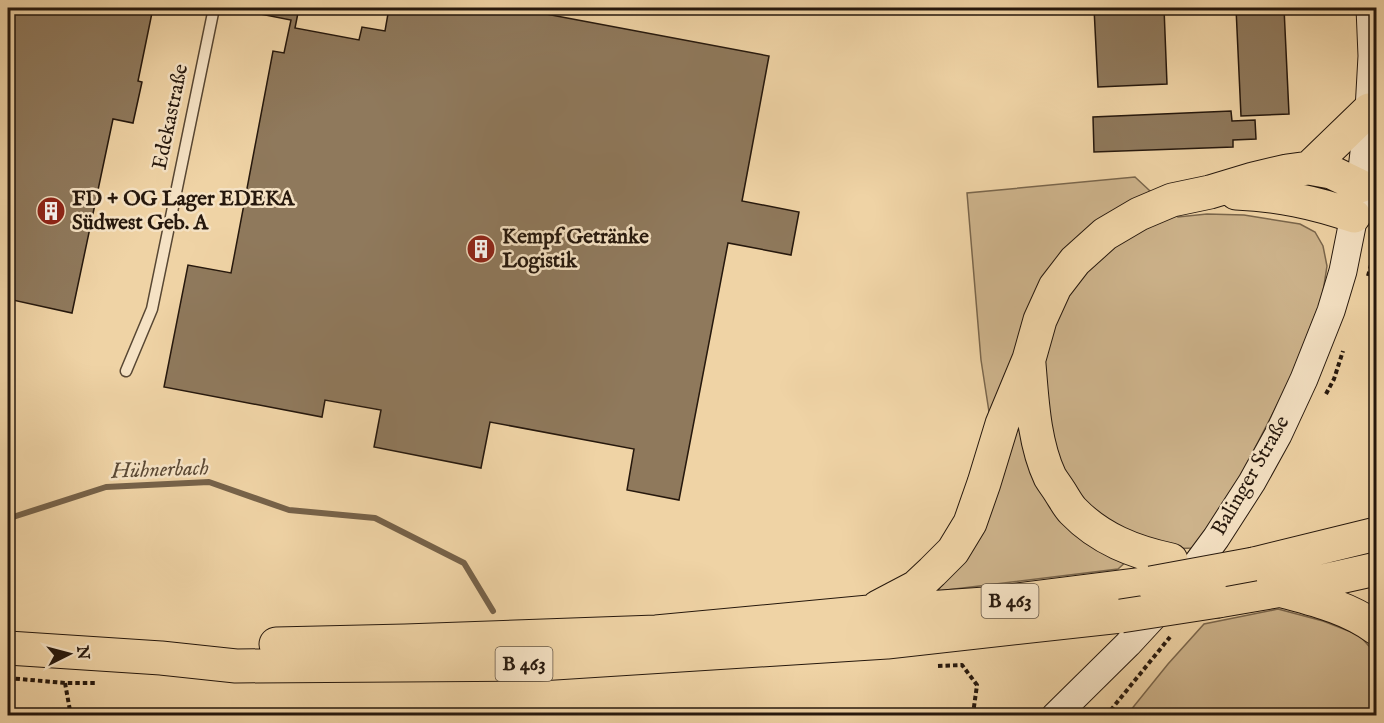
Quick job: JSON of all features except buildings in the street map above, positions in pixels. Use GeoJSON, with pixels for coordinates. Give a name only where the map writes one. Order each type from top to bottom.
{"type":"FeatureCollection","features":[{"type":"Feature","properties":{"kind":"highway"},"geometry":{"type":"LineString","coordinates":[[1309,168],[1369,110]]}},
{"type":"Feature","properties":{"kind":"highway"},"geometry":{"type":"LineString","coordinates":[[868,612],[916,587],[952,551],[970,523],[1002,424],[1029,359],[1040,320],[1055,287],[1075,261],[1105,234],[1139,214],[1172,200],[1253,179],[1309,168],[1331,172],[1357,201]]}},
{"type":"Feature","properties":{"kind":"highway"},"geometry":{"type":"LineString","coordinates":[[1210,192],[1292,198],[1321,205],[1357,201]]}},
{"type":"Feature","properties":{"kind":"highway"},"geometry":{"type":"LineString","coordinates":[[1029,359],[1032,405],[1039,444],[1050,477],[1072,510],[1093,529],[1114,542],[1142,554],[1161,572],[1216,586]]}},
{"type":"Feature","properties":{"kind":"highway","name":"B 463"},"geometry":{"type":"LineString","coordinates":[[8,648],[161,658],[236,666],[539,664],[887,642],[1121,616],[1216,586],[1254,564],[1377,534]]}},
{"type":"Feature","properties":{"kind":"highway","name":"B 463"},"geometry":{"type":"LineString","coordinates":[[1216,586],[1282,590],[1377,569]]}},
{"type":"Feature","properties":{"kind":"highway","name":"B 463"},"geometry":{"type":"LineString","coordinates":[[161,658],[199,645],[405,641],[656,632],[868,612],[985,604],[1161,572]]}},
{"type":"Feature","properties":{"kind":"highway"},"geometry":{"type":"LineString","coordinates":[[1282,590],[1330,604],[1363,618],[1377,628]]}},
{"type":"Feature","properties":{"kind":"main road","name":"Balinger Straße"},"geometry":{"type":"LineString","coordinates":[[1055,716],[1128,644],[1176,592],[1216,538],[1252,482],[1278,435],[1304,379],[1331,310],[1343,271],[1357,201],[1369,110],[1372,56],[1370,8]]}},
{"type":"Feature","properties":{"kind":"lane","name":"Edekastraße"},"geometry":{"type":"LineString","coordinates":[[126,371],[152,309],[214,8]]}},
{"type":"Feature","properties":{"kind":"path"},"geometry":{"type":"LineString","coordinates":[[65,683],[71,716]]}},
{"type":"Feature","properties":{"kind":"path"},"geometry":{"type":"LineString","coordinates":[[786,716],[823,716]]}},
{"type":"Feature","properties":{"kind":"shaded area"},"geometry":{"type":"Polygon","coordinates":[[[1135,177],[1178,217],[1207,214],[1244,215],[1300,224],[1315,232],[1323,246],[1327,266],[1322,298],[1288,384],[1241,475],[1194,548],[1139,550],[1118,569],[938,591],[1000,483],[981,360],[967,193],[1135,177]]]}},
{"type":"Feature","properties":{"kind":"shaded area"},"geometry":{"type":"Polygon","coordinates":[[[1278,609],[1323,621],[1359,635],[1376,654],[1376,715],[1126,716],[1204,624],[1278,609]]]}},
{"type":"Feature","properties":{"kind":"waterway","name":"Hühnerbach"},"geometry":{"type":"LineString","coordinates":[[8,520],[106,487],[209,482],[289,510],[375,518],[464,563],[493,611]]}},
{"type":"Feature","properties":{"kind":"place","name":"FD + OG Lager EDEKA Südwest Geb. A"},"geometry":{"type":"Point","coordinates":[51,211]}},
{"type":"Feature","properties":{"kind":"place","name":"Kempf Getränke Logistik"},"geometry":{"type":"Point","coordinates":[481,249]}}]}
